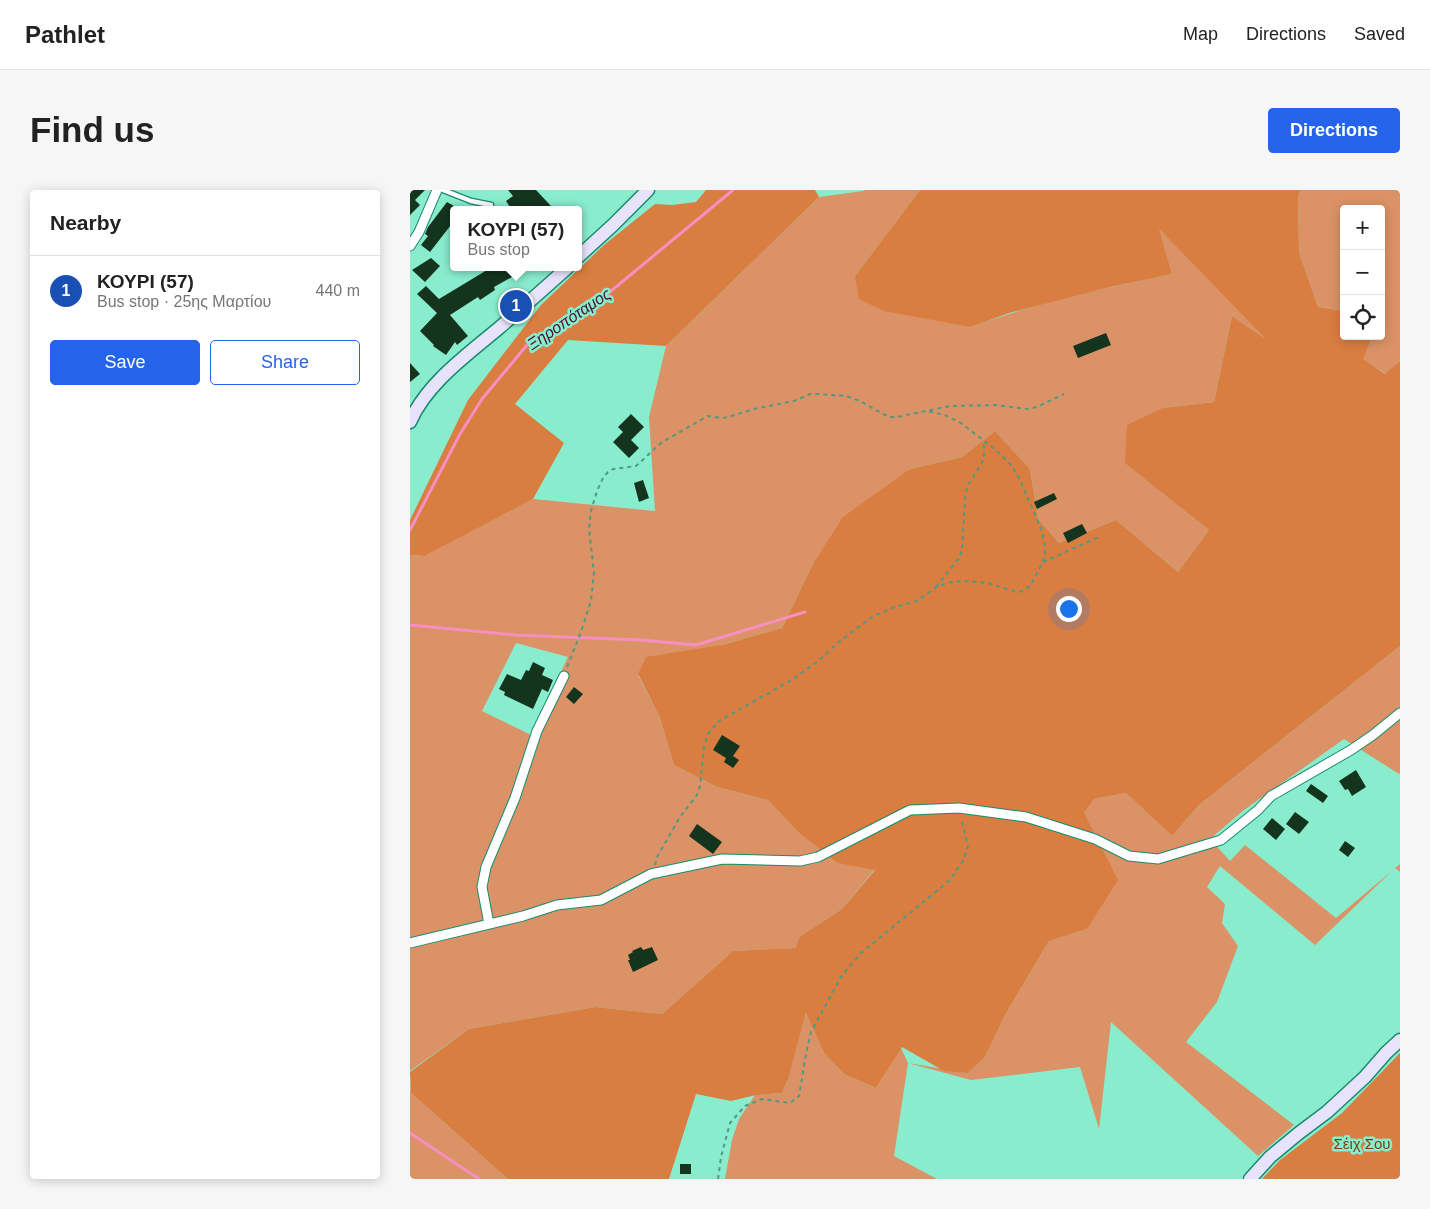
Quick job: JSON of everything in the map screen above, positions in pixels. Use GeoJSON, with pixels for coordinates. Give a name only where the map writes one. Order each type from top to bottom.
{"type":"FeatureCollection","features":[{"type":"Feature","properties":{"kind":"main road"},"geometry":{"type":"LineString","coordinates":[[582,253],[648,190]]}},
{"type":"Feature","properties":{"kind":"main road"},"geometry":{"type":"LineString","coordinates":[[410,422],[420,403],[440,380],[564,271]]}},
{"type":"Feature","properties":{"kind":"main road"},"geometry":{"type":"LineString","coordinates":[[1250,1179],[1270,1157],[1327,1112],[1365,1077],[1400,1040]]}},
{"type":"Feature","properties":{"kind":"street"},"geometry":{"type":"LineString","coordinates":[[410,246],[438,190]]}},
{"type":"Feature","properties":{"kind":"street"},"geometry":{"type":"LineString","coordinates":[[489,924],[482,887],[486,867],[515,798],[537,731],[564,676]]}},
{"type":"Feature","properties":{"kind":"street"},"geometry":{"type":"LineString","coordinates":[[410,943],[523,916],[557,905],[601,900],[651,874],[722,859],[800,861],[818,857],[910,810],[959,808],[1026,817],[1095,839],[1128,856],[1158,859],[1221,840],[1272,796],[1351,750],[1400,713]]}},
{"type":"Feature","properties":{"kind":"lane"},"geometry":{"type":"LineString","coordinates":[[443,190],[471,201],[491,205]]}},
{"type":"Feature","properties":{"kind":"path"},"geometry":{"type":"LineString","coordinates":[[564,676],[591,601],[594,572],[589,528],[590,519],[597,491],[602,478],[608,472],[619,468],[636,466],[661,443],[708,416],[728,417],[754,409],[794,401],[810,394],[846,396],[889,416],[897,417],[950,406],[995,405],[1028,409],[1037,407],[1064,394]]}},
{"type":"Feature","properties":{"kind":"path"},"geometry":{"type":"LineString","coordinates":[[926,411],[945,415],[961,423],[1011,465],[1041,528],[1045,554],[1043,562],[1030,586],[1023,591],[1017,592],[987,583],[969,581],[952,582],[936,587]]}},
{"type":"Feature","properties":{"kind":"path"},"geometry":{"type":"LineString","coordinates":[[651,874],[657,857],[680,817],[697,795],[700,786],[704,747],[708,734],[719,721],[790,681],[817,662],[840,641],[872,617],[892,608],[917,602],[936,587],[959,558],[962,551],[964,498],[967,487],[984,459],[984,442]]}},
{"type":"Feature","properties":{"kind":"path"},"geometry":{"type":"LineString","coordinates":[[1043,562],[1099,537]]}},
{"type":"Feature","properties":{"kind":"path"},"geometry":{"type":"LineString","coordinates":[[718,1179],[721,1157],[730,1123],[745,1106],[762,1099],[790,1103],[799,1096],[811,1032],[841,977],[860,954],[950,880],[964,859],[968,846],[959,808]]}},
{"type":"Feature","properties":{"kind":"shaded area"},"geometry":{"type":"Polygon","coordinates":[[[920,190],[855,276],[971,327],[1045,303],[1172,274],[1158,228],[1269,341],[1232,316],[1214,402],[1163,408],[1126,463],[1209,530],[1178,572],[1116,520],[1059,543],[1038,519],[1030,469],[995,431],[962,457],[910,469],[813,564],[782,628],[722,645],[638,675],[660,718],[674,765],[717,787],[768,800],[800,834],[837,863],[875,869],[842,909],[799,937],[797,948],[733,951],[662,1014],[595,1007],[469,1029],[410,1071],[410,555],[421,556],[533,499],[655,511],[649,417],[666,346],[819,197],[863,191],[920,190]],[[516,643],[482,711],[531,735],[568,657],[516,643]]]}},
{"type":"Feature","properties":{"kind":"shaded area"},"geometry":{"type":"Polygon","coordinates":[[[1301,190],[1400,190],[1400,361],[1386,374],[1362,359],[1371,342],[1370,340],[1385,340],[1385,205],[1340,205],[1340,310],[1318,307],[1299,252],[1298,196],[1301,190]]]}},
{"type":"Feature","properties":{"kind":"shaded area"},"geometry":{"type":"Polygon","coordinates":[[[1400,646],[1400,773],[1344,739],[1244,810],[1210,839],[1230,861],[1245,845],[1336,918],[1393,870],[1315,945],[1220,866],[1207,887],[1225,904],[1222,923],[1238,946],[1217,1002],[1186,1042],[1294,1125],[1258,1156],[1111,1022],[1099,1129],[1080,1067],[971,1080],[908,1063],[968,1073],[985,1057],[1005,1015],[1049,941],[1087,929],[1084,813],[1094,799],[1126,793],[1172,836],[1199,805],[1400,646]]]}},
{"type":"Feature","properties":{"kind":"shaded area"},"geometry":{"type":"Polygon","coordinates":[[[1400,864],[1400,872],[1395,868],[1400,864]]]}},
{"type":"Feature","properties":{"kind":"shaded area"},"geometry":{"type":"Polygon","coordinates":[[[806,1011],[824,1053],[844,1074],[876,1088],[901,1048],[908,1063],[894,1156],[937,1179],[725,1179],[732,1140],[739,1119],[755,1095],[782,1093],[789,1077],[806,1011]]]}},
{"type":"Feature","properties":{"kind":"shaded area"},"geometry":{"type":"Polygon","coordinates":[[[410,1085],[411,1093],[508,1179],[410,1179],[410,1085]]]}},
{"type":"Feature","properties":{"kind":"green space"},"geometry":{"type":"Polygon","coordinates":[[[706,190],[815,190],[819,197],[666,346],[568,340],[515,404],[564,443],[533,499],[424,556],[410,555],[410,520],[468,400],[541,305],[577,271],[582,271],[582,266],[604,245],[655,204],[672,205],[696,202],[706,190]]]}},
{"type":"Feature","properties":{"kind":"green space"},"geometry":{"type":"Polygon","coordinates":[[[920,190],[1301,190],[1298,196],[1299,252],[1318,307],[1340,310],[1340,340],[1370,340],[1363,359],[1385,374],[1400,361],[1400,646],[1199,805],[1172,836],[1126,793],[1094,799],[1084,813],[1118,880],[1087,929],[1049,941],[1005,1015],[985,1057],[968,1073],[944,1071],[902,1047],[876,1088],[844,1074],[824,1053],[806,1012],[789,1077],[782,1093],[756,1095],[731,1101],[696,1094],[669,1179],[508,1179],[411,1093],[410,1072],[469,1029],[595,1007],[662,1014],[733,951],[796,948],[799,937],[842,909],[875,870],[837,863],[800,834],[768,800],[717,787],[674,765],[660,718],[638,674],[646,657],[722,645],[782,628],[813,564],[843,517],[910,469],[962,457],[995,431],[1030,469],[1038,519],[1059,543],[1116,520],[1178,572],[1209,530],[1125,463],[1127,425],[1163,408],[1214,402],[1232,316],[1266,339],[1159,229],[1172,274],[1110,287],[1009,313],[971,327],[884,311],[859,299],[855,276],[920,190]]]}},
{"type":"Feature","properties":{"kind":"green space","name":"Σέιχ Σου"},"geometry":{"type":"Polygon","coordinates":[[[1400,1053],[1400,1179],[1262,1179],[1280,1160],[1342,1113],[1400,1053]]]}},
{"type":"Feature","properties":{"kind":"building"},"geometry":{"type":"Polygon","coordinates":[[[410,190],[425,190],[415,200],[420,205],[410,215],[410,190]]]}},
{"type":"Feature","properties":{"kind":"building"},"geometry":{"type":"Polygon","coordinates":[[[508,190],[536,190],[551,206],[509,206],[506,201],[513,196],[508,190]]]}},
{"type":"Feature","properties":{"kind":"building"},"geometry":{"type":"Polygon","coordinates":[[[447,202],[454,206],[450,206],[450,226],[430,252],[421,245],[428,236],[425,234],[447,202]]]}},
{"type":"Feature","properties":{"kind":"building"},"geometry":{"type":"Polygon","coordinates":[[[431,258],[440,266],[425,282],[412,270],[431,258]]]}},
{"type":"Feature","properties":{"kind":"building"},"geometry":{"type":"Polygon","coordinates":[[[485,271],[518,271],[519,273],[494,287],[495,290],[480,300],[478,297],[450,315],[468,336],[457,345],[455,342],[446,355],[433,346],[420,331],[437,313],[417,294],[426,286],[439,299],[485,271]]]}},
{"type":"Feature","properties":{"kind":"building"},"geometry":{"type":"Polygon","coordinates":[[[1106,333],[1111,345],[1078,358],[1073,346],[1106,333]]]}},
{"type":"Feature","properties":{"kind":"building"},"geometry":{"type":"Polygon","coordinates":[[[410,363],[420,374],[410,382],[410,363]]]}},
{"type":"Feature","properties":{"kind":"building"},"geometry":{"type":"Polygon","coordinates":[[[631,414],[644,427],[631,440],[639,448],[629,458],[613,442],[623,432],[618,427],[631,414]]]}},
{"type":"Feature","properties":{"kind":"building"},"geometry":{"type":"Polygon","coordinates":[[[643,480],[649,498],[639,502],[634,483],[643,480]]]}},
{"type":"Feature","properties":{"kind":"building"},"geometry":{"type":"Polygon","coordinates":[[[1054,493],[1057,499],[1037,509],[1034,502],[1054,493]]]}},
{"type":"Feature","properties":{"kind":"building"},"geometry":{"type":"Polygon","coordinates":[[[1082,524],[1087,533],[1068,543],[1063,533],[1082,524]]]}},
{"type":"Feature","properties":{"kind":"building"},"geometry":{"type":"Polygon","coordinates":[[[533,662],[545,668],[542,675],[553,680],[548,692],[542,689],[533,709],[504,695],[505,692],[499,689],[507,674],[521,680],[526,670],[529,671],[533,662]]]}},
{"type":"Feature","properties":{"kind":"building"},"geometry":{"type":"Polygon","coordinates":[[[574,687],[583,694],[574,704],[566,697],[574,687]]]}},
{"type":"Feature","properties":{"kind":"building"},"geometry":{"type":"Polygon","coordinates":[[[722,735],[740,746],[733,756],[739,760],[733,768],[724,762],[726,758],[713,750],[722,735]]]}},
{"type":"Feature","properties":{"kind":"building"},"geometry":{"type":"Polygon","coordinates":[[[1356,770],[1366,787],[1352,796],[1348,789],[1345,790],[1339,781],[1356,770]]]}},
{"type":"Feature","properties":{"kind":"building"},"geometry":{"type":"Polygon","coordinates":[[[1311,784],[1328,796],[1323,803],[1306,791],[1311,784]]]}},
{"type":"Feature","properties":{"kind":"building"},"geometry":{"type":"Polygon","coordinates":[[[1295,812],[1309,822],[1299,834],[1286,824],[1295,812]]]}},
{"type":"Feature","properties":{"kind":"building"},"geometry":{"type":"Polygon","coordinates":[[[1272,818],[1285,829],[1276,840],[1263,829],[1272,818]]]}},
{"type":"Feature","properties":{"kind":"building"},"geometry":{"type":"Polygon","coordinates":[[[697,824],[722,842],[713,854],[689,836],[697,824]]]}},
{"type":"Feature","properties":{"kind":"building"},"geometry":{"type":"Polygon","coordinates":[[[1345,841],[1355,848],[1348,857],[1339,850],[1345,841]]]}},
{"type":"Feature","properties":{"kind":"building"},"geometry":{"type":"Polygon","coordinates":[[[641,947],[643,950],[652,947],[658,960],[633,972],[628,955],[641,947]]]}},
{"type":"Feature","properties":{"kind":"building"},"geometry":{"type":"Polygon","coordinates":[[[680,1164],[691,1164],[691,1174],[680,1174],[680,1164]]]}},
{"type":"Feature","properties":{"kind":"waterway","name":"Ξηροπόταμος"},"geometry":{"type":"LineString","coordinates":[[410,530],[460,434],[482,399],[527,345],[565,319],[605,296],[733,190]]}},
{"type":"Feature","properties":{"kind":"waterway"},"geometry":{"type":"LineString","coordinates":[[410,625],[516,635],[641,640],[696,645],[805,612]]}},
{"type":"Feature","properties":{"kind":"waterway"},"geometry":{"type":"LineString","coordinates":[[410,1133],[479,1179]]}},
{"type":"Feature","properties":{"kind":"place","name":"ΚΟΥΡΙ (57)"},"geometry":{"type":"Point","coordinates":[516,306]}}]}
